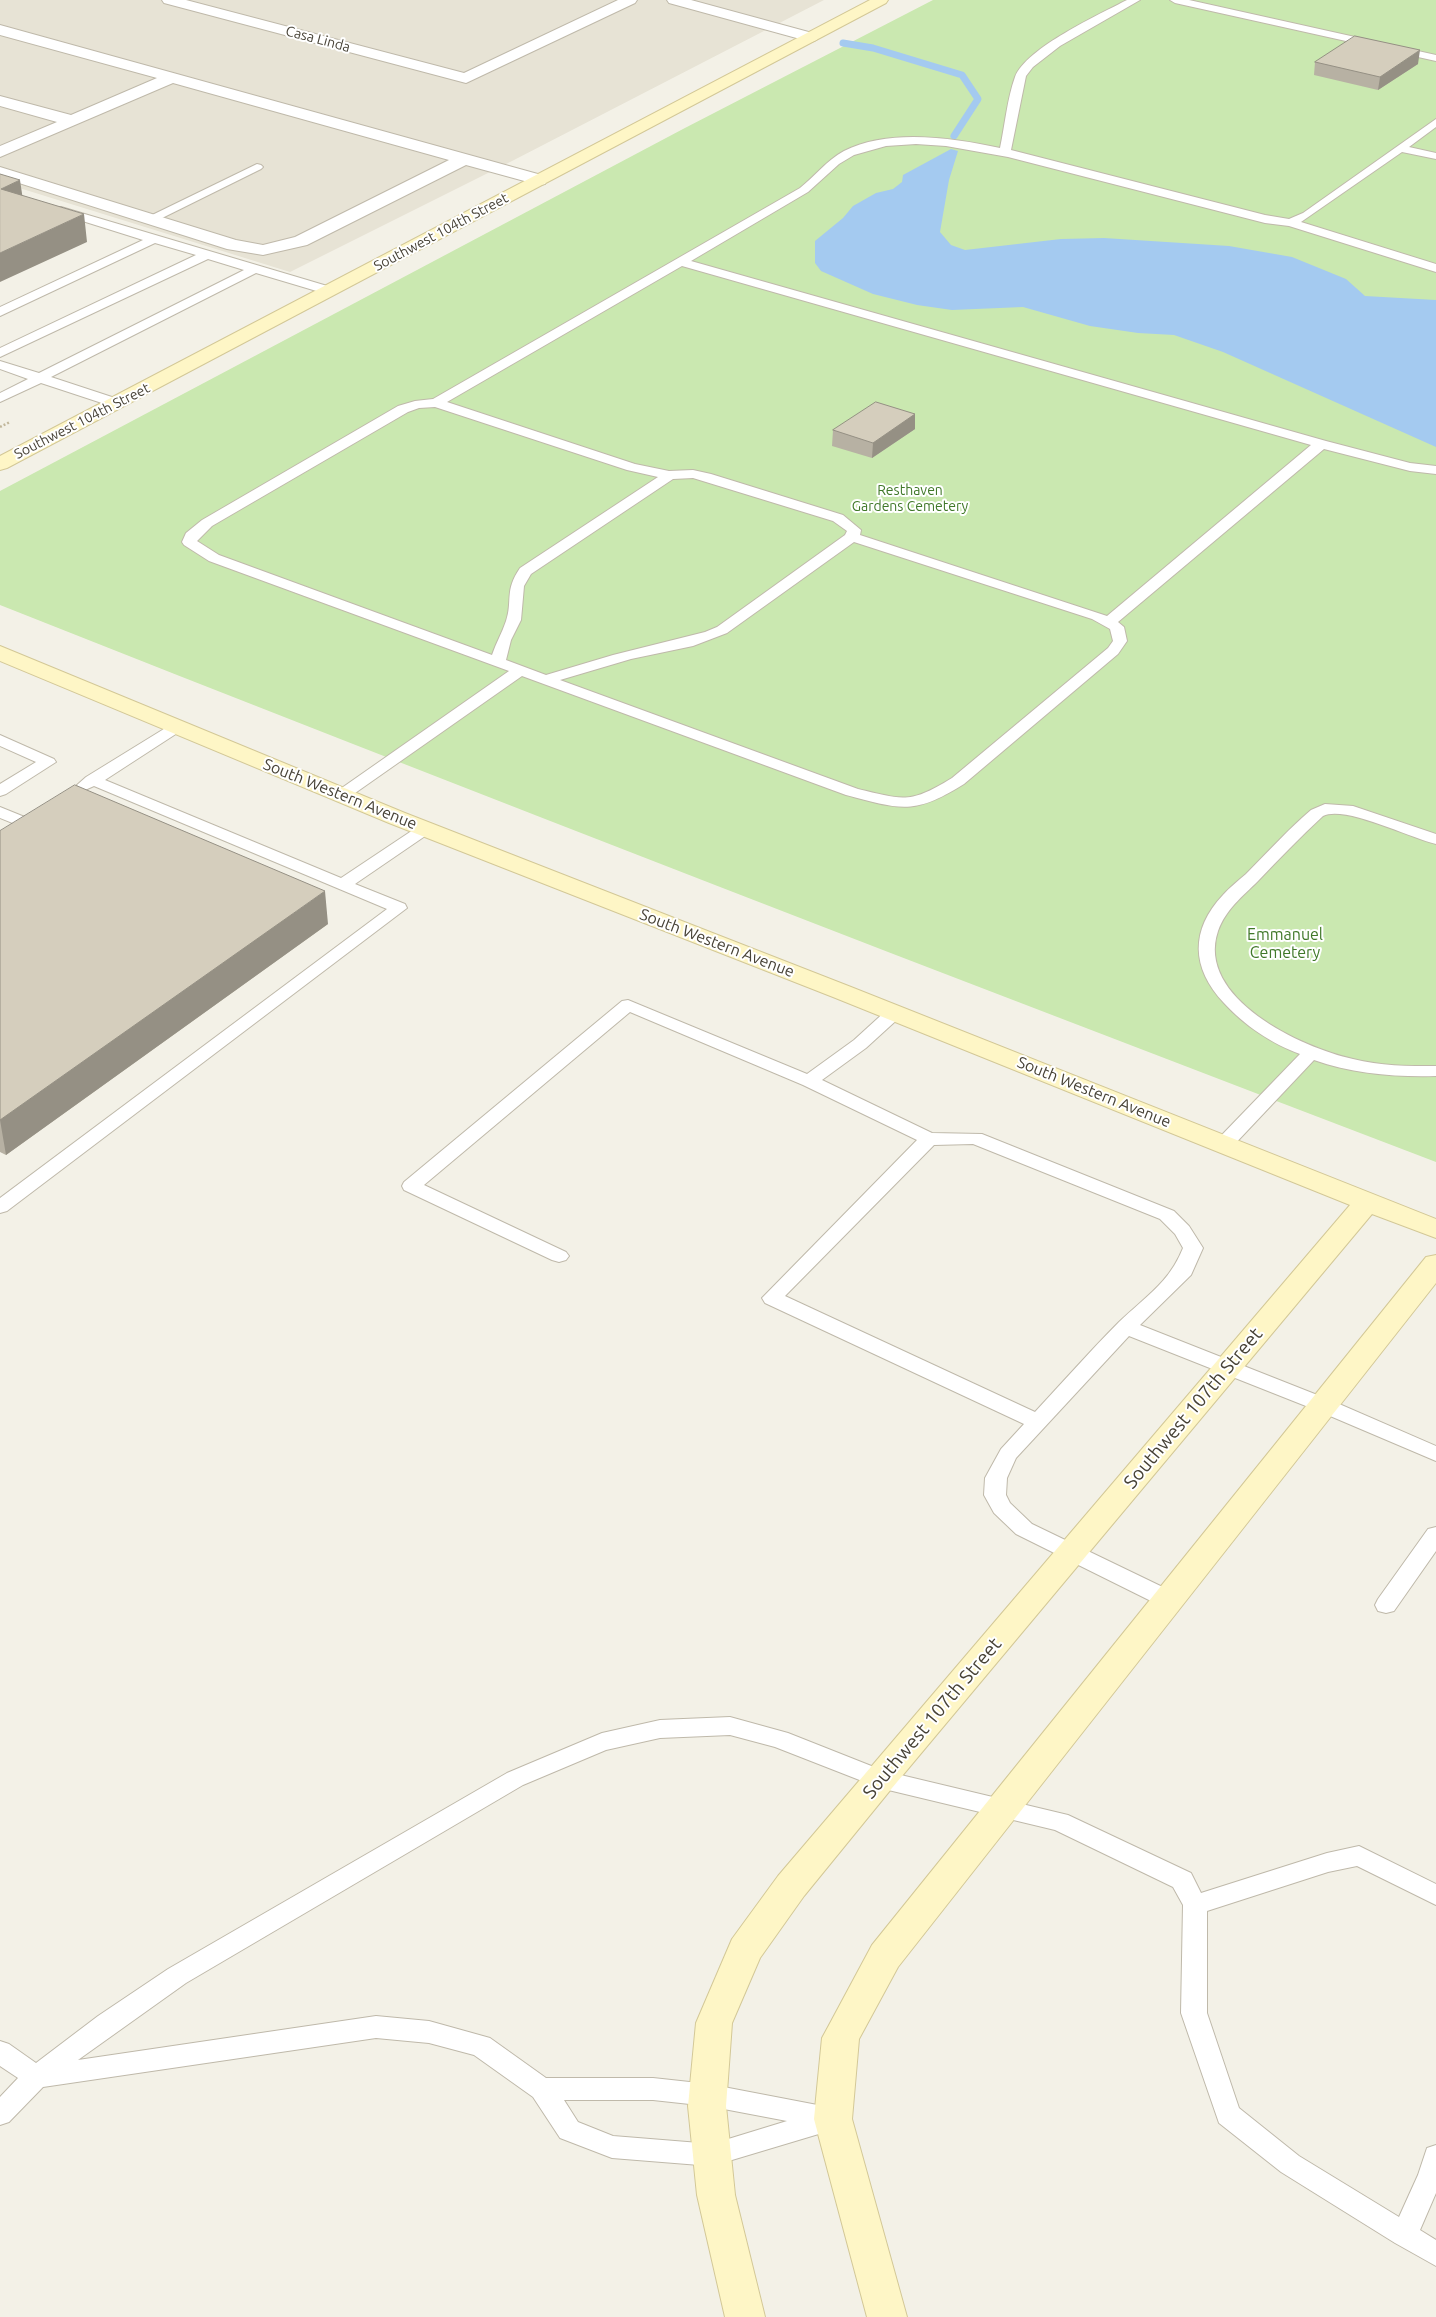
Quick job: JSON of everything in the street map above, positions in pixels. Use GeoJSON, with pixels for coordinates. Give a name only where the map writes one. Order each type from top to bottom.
{"type":"FeatureCollection","features":[{"type":"Feature","properties":{"kind":"main road","name":"Southwest 104th Street"},"geometry":{"type":"LineString","coordinates":[[0,464],[539,180],[811,28],[834,25],[881,0]]}},
{"type":"Feature","properties":{"kind":"main road","name":"South Western Avenue"},"geometry":{"type":"LineString","coordinates":[[0,653],[425,829],[1436,1228]]}},
{"type":"Feature","properties":{"kind":"main road","name":"Southwest 107th Street"},"geometry":{"type":"LineString","coordinates":[[745,2317],[716,2195],[707,2106],[714,2023],[745,1950],[791,1886],[880,1779],[1368,1201]]}},
{"type":"Feature","properties":{"kind":"main road"},"geometry":{"type":"LineString","coordinates":[[888,2317],[833,2119],[841,2038],[885,1956],[1167,1599],[1436,1264]]}},
{"type":"Feature","properties":{"kind":"street","name":"Casa Linda"},"geometry":{"type":"LineString","coordinates":[[169,0],[466,78],[630,0]]}},
{"type":"Feature","properties":{"kind":"street"},"geometry":{"type":"LineString","coordinates":[[674,0],[811,28]]}},
{"type":"Feature","properties":{"kind":"street"},"geometry":{"type":"LineString","coordinates":[[716,0],[793,16]]}},
{"type":"Feature","properties":{"kind":"street"},"geometry":{"type":"LineString","coordinates":[[0,30],[539,180]]}},
{"type":"Feature","properties":{"kind":"street"},"geometry":{"type":"LineString","coordinates":[[0,152],[171,78]]}},
{"type":"Feature","properties":{"kind":"street"},"geometry":{"type":"LineString","coordinates":[[0,101],[73,121]]}},
{"type":"Feature","properties":{"kind":"street"},"geometry":{"type":"LineString","coordinates":[[0,172],[233,244],[263,250],[280,248],[301,241],[464,159]]}},
{"type":"Feature","properties":{"kind":"lane"},"geometry":{"type":"LineString","coordinates":[[1005,153],[1021,76],[1027,66],[1052,47],[1134,0]]}},
{"type":"Feature","properties":{"kind":"lane"},"geometry":{"type":"LineString","coordinates":[[1175,0],[1436,58]]}},
{"type":"Feature","properties":{"kind":"lane"},"geometry":{"type":"LineString","coordinates":[[1291,223],[1308,215],[1436,122]]}},
{"type":"Feature","properties":{"kind":"lane"},"geometry":{"type":"LineString","coordinates":[[436,403],[804,190],[817,181],[834,161],[857,149],[874,145],[908,142],[981,146],[1265,219],[1291,223],[1436,268]]}},
{"type":"Feature","properties":{"kind":"lane"},"geometry":{"type":"LineString","coordinates":[[1400,148],[1436,156]]}},
{"type":"Feature","properties":{"kind":"lane"},"geometry":{"type":"LineString","coordinates":[[150,219],[257,167]]}},
{"type":"Feature","properties":{"kind":"lane"},"geometry":{"type":"LineString","coordinates":[[45,206],[330,291]]}},
{"type":"Feature","properties":{"kind":"lane"},"geometry":{"type":"LineString","coordinates":[[0,312],[154,238]]}},
{"type":"Feature","properties":{"kind":"lane"},"geometry":{"type":"LineString","coordinates":[[0,352],[208,254]]}},
{"type":"Feature","properties":{"kind":"lane"},"geometry":{"type":"LineString","coordinates":[[679,261],[1321,444],[1410,467],[1436,470]]}},
{"type":"Feature","properties":{"kind":"lane"},"geometry":{"type":"LineString","coordinates":[[0,398],[255,269]]}},
{"type":"Feature","properties":{"kind":"lane"},"geometry":{"type":"LineString","coordinates":[[0,365],[116,403]]}},
{"type":"Feature","properties":{"kind":"lane"},"geometry":{"type":"LineString","coordinates":[[547,679],[630,654],[686,643],[710,636],[722,630],[852,537],[854,530],[848,524],[831,516],[711,478],[693,474],[669,475],[632,466],[436,403],[416,404],[403,409],[207,523],[190,536],[189,542],[214,558],[852,792],[896,803],[914,803],[927,800],[958,781],[1113,651],[1120,641],[1117,627],[1097,616],[852,537]]}},
{"type":"Feature","properties":{"kind":"lane"},"geometry":{"type":"LineString","coordinates":[[1109,622],[1321,444]]}},
{"type":"Feature","properties":{"kind":"lane"},"geometry":{"type":"LineString","coordinates":[[498,662],[504,640],[514,620],[517,586],[525,571],[657,486],[669,475]]}},
{"type":"Feature","properties":{"kind":"lane"},"geometry":{"type":"LineString","coordinates":[[342,795],[521,670]]}},
{"type":"Feature","properties":{"kind":"lane"},"geometry":{"type":"LineString","coordinates":[[69,797],[92,780],[177,727]]}},
{"type":"Feature","properties":{"kind":"lane"},"geometry":{"type":"LineString","coordinates":[[0,740],[48,762],[0,791]]}},
{"type":"Feature","properties":{"kind":"lane"},"geometry":{"type":"LineString","coordinates":[[0,1206],[399,908],[92,780]]}},
{"type":"Feature","properties":{"kind":"lane"},"geometry":{"type":"LineString","coordinates":[[1436,839],[1347,809],[1326,809],[1317,813],[1224,905],[1208,936],[1206,953],[1210,973],[1225,995],[1247,1016],[1287,1043],[1310,1054],[1357,1065],[1402,1070],[1436,1070]]}},
{"type":"Feature","properties":{"kind":"lane"},"geometry":{"type":"LineString","coordinates":[[0,812],[31,825]]}},
{"type":"Feature","properties":{"kind":"lane"},"geometry":{"type":"LineString","coordinates":[[16,836],[46,814]]}},
{"type":"Feature","properties":{"kind":"lane"},"geometry":{"type":"LineString","coordinates":[[343,884],[425,829]]}},
{"type":"Feature","properties":{"kind":"lane"},"geometry":{"type":"LineString","coordinates":[[559,1256],[411,1186],[628,1006],[809,1081],[929,1138],[975,1138],[1167,1215],[1180,1226],[1193,1248],[1184,1270],[1168,1288],[1126,1327],[1008,1454],[996,1478],[995,1495],[1002,1508],[1024,1529],[1167,1599]]}},
{"type":"Feature","properties":{"kind":"lane"},"geometry":{"type":"LineString","coordinates":[[809,1081],[860,1044],[894,1013]]}},
{"type":"Feature","properties":{"kind":"lane"},"geometry":{"type":"LineString","coordinates":[[1224,1144],[1310,1054]]}},
{"type":"Feature","properties":{"kind":"lane"},"geometry":{"type":"LineString","coordinates":[[929,1138],[772,1298],[1038,1422]]}},
{"type":"Feature","properties":{"kind":"lane"},"geometry":{"type":"LineString","coordinates":[[1126,1327],[1323,1405],[1436,1454]]}},
{"type":"Feature","properties":{"kind":"lane"},"geometry":{"type":"LineString","coordinates":[[1386,1605],[1436,1535]]}},
{"type":"Feature","properties":{"kind":"lane"},"geometry":{"type":"LineString","coordinates":[[0,2114],[36,2077],[106,2024],[177,1976],[261,1925],[515,1779],[602,1742],[660,1729],[730,1726],[780,1739],[880,1779],[1060,1822],[1182,1880],[1195,1905],[1194,2013],[1228,2114],[1290,2164],[1436,2254]]}},
{"type":"Feature","properties":{"kind":"lane"},"geometry":{"type":"LineString","coordinates":[[1195,1905],[1327,1863],[1359,1856],[1436,1895]]}},
{"type":"Feature","properties":{"kind":"lane"},"geometry":{"type":"LineString","coordinates":[[0,2052],[36,2077],[376,2027],[430,2032],[482,2046],[542,2088],[569,2130],[612,2147],[712,2155],[833,2119]]}},
{"type":"Feature","properties":{"kind":"lane"},"geometry":{"type":"LineString","coordinates":[[542,2088],[653,2089],[708,2095],[833,2119]]}},
{"type":"Feature","properties":{"kind":"lane"},"geometry":{"type":"LineString","coordinates":[[1404,2235],[1431,2175],[1436,2156]]}},
{"type":"Feature","properties":{"kind":"shaded area"},"geometry":{"type":"Polygon","coordinates":[[[0,0],[824,0],[514,160],[290,272],[0,182],[0,0]]]}},
{"type":"Feature","properties":{"kind":"green space","name":"Resthaven Gardens Cemetery"},"geometry":{"type":"Polygon","coordinates":[[[933,0],[1436,0],[1436,1162],[717,886],[0,605],[0,491],[683,129],[933,0]]]}},
{"type":"Feature","properties":{"kind":"water"},"geometry":{"type":"Polygon","coordinates":[[[951,149],[958,151],[949,180],[940,232],[951,245],[965,250],[1061,239],[1104,238],[1229,246],[1292,257],[1346,279],[1365,296],[1436,300],[1436,447],[1223,352],[1174,335],[1138,333],[1090,326],[1023,307],[952,310],[917,305],[873,294],[821,271],[815,263],[815,241],[843,218],[853,206],[876,193],[893,189],[902,182],[903,175],[951,149]]]}},
{"type":"Feature","properties":{"kind":"building"},"geometry":{"type":"Polygon","coordinates":[[[1355,36],[1420,50],[1380,77],[1315,62],[1355,36]]]}},
{"type":"Feature","properties":{"kind":"building"},"geometry":{"type":"Polygon","coordinates":[[[0,174],[20,180],[1,189],[84,214],[0,253],[0,174]]]}},
{"type":"Feature","properties":{"kind":"building"},"geometry":{"type":"Polygon","coordinates":[[[876,402],[915,414],[873,443],[833,430],[876,402]]]}},
{"type":"Feature","properties":{"kind":"building"},"geometry":{"type":"Polygon","coordinates":[[[75,785],[325,891],[0,1120],[0,831],[75,785]]]}},
{"type":"Feature","properties":{"kind":"waterway"},"geometry":{"type":"LineString","coordinates":[[843,43],[873,48],[962,75],[978,99],[954,136]]}},
{"type":"Feature","properties":{"kind":"park label","name":"Emmanuel Cemetery"},"geometry":{"type":"Point","coordinates":[1285,944]}}]}
